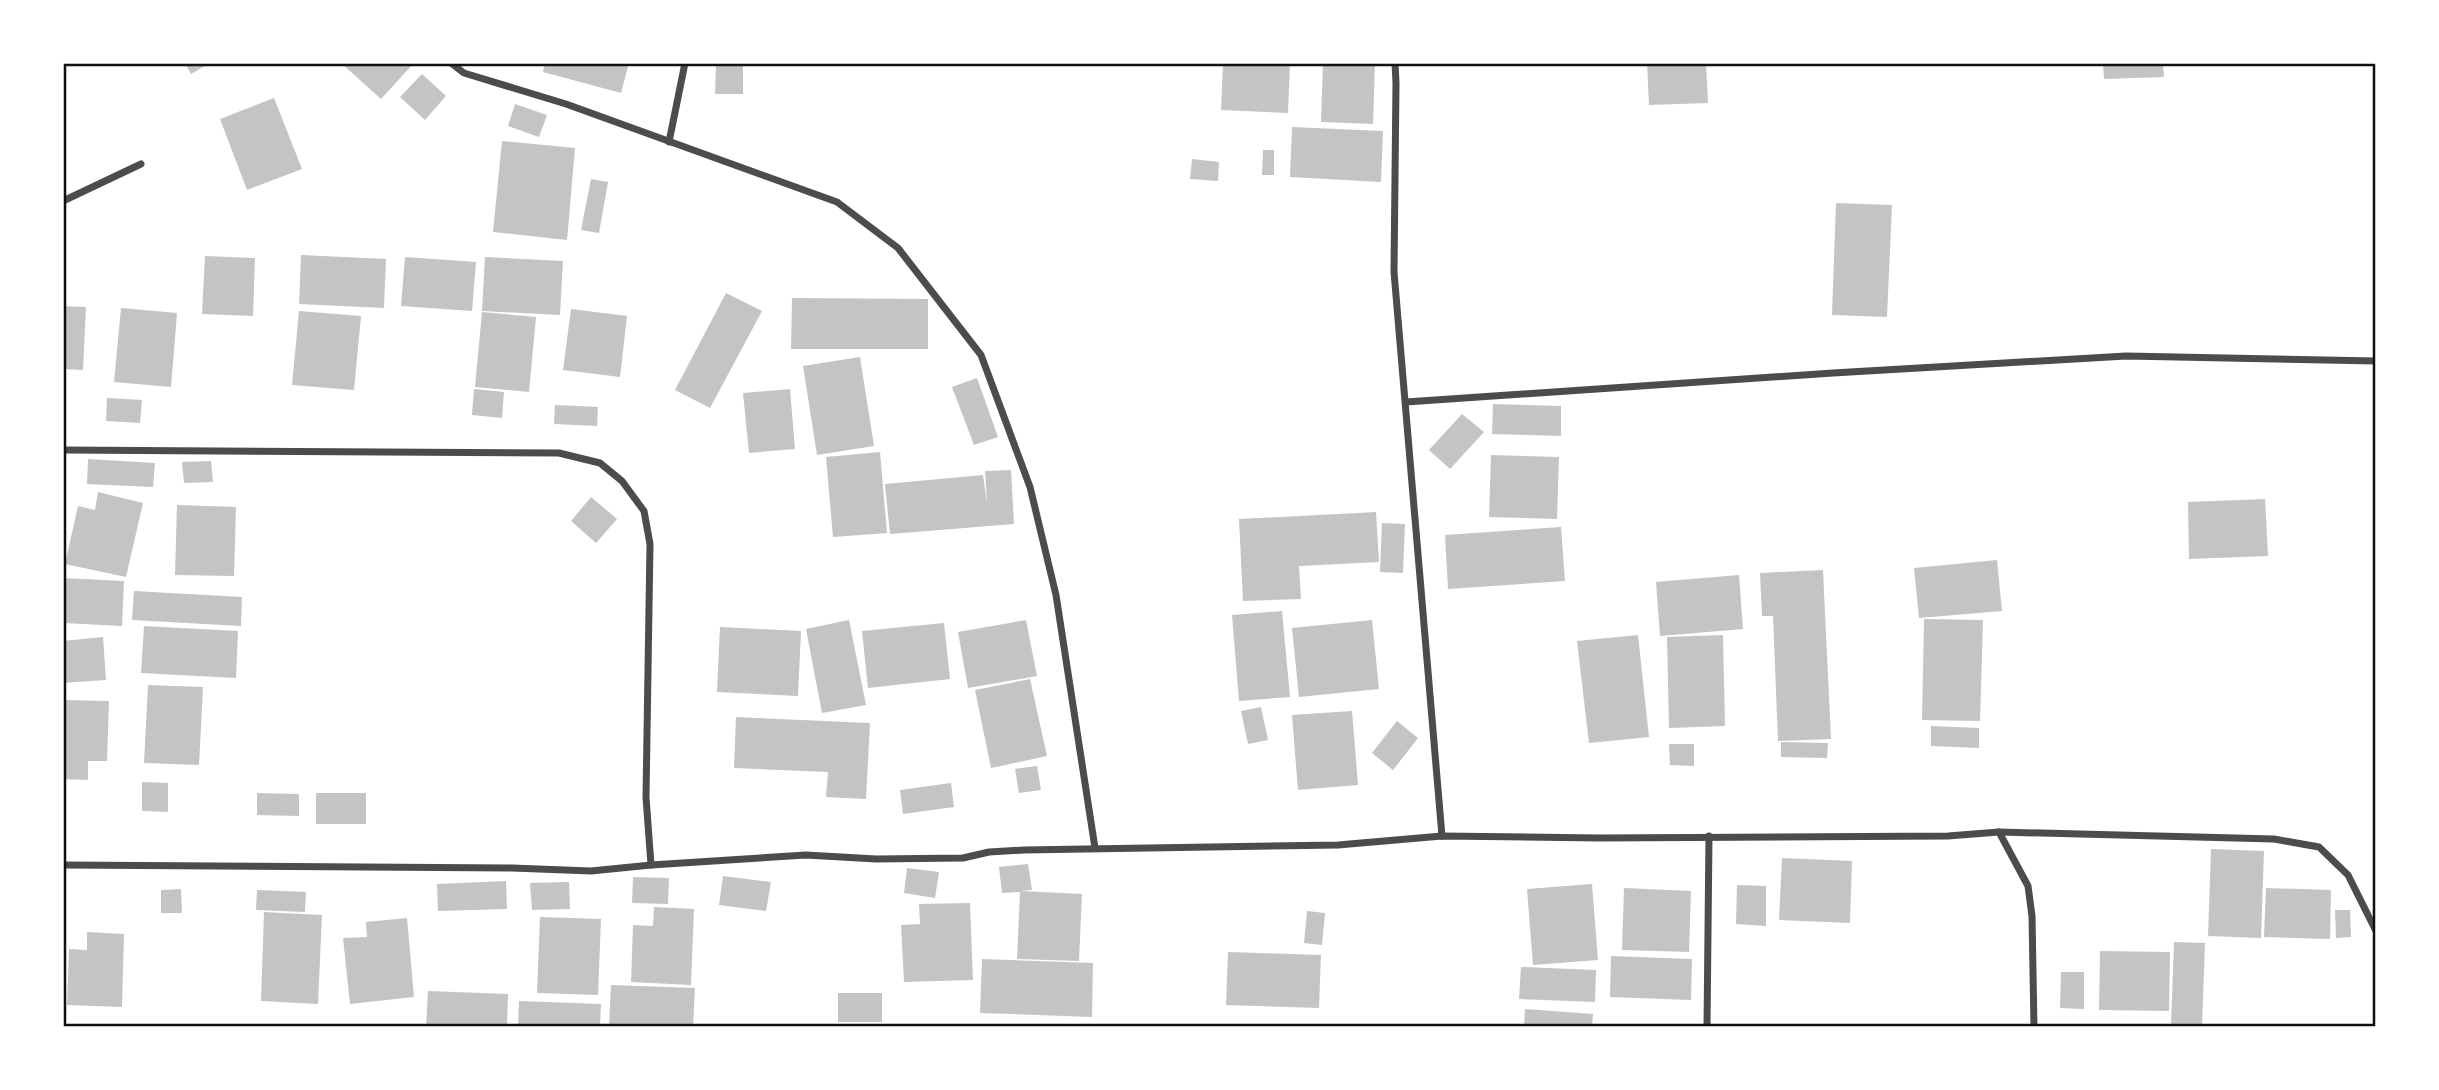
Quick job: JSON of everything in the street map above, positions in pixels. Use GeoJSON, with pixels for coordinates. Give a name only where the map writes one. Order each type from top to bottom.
{"type":"FeatureCollection","features":[{"type":"Feature","properties":{"kind":"street"},"geometry":{"type":"LineString","coordinates":[[452,63],[464,73],[566,104],[837,202],[898,248],[981,355],[1030,487],[1056,595],[1095,848]]}},
{"type":"Feature","properties":{"kind":"street"},"geometry":{"type":"LineString","coordinates":[[669,142],[685,63]]}},
{"type":"Feature","properties":{"kind":"street"},"geometry":{"type":"LineString","coordinates":[[1395,63],[1394,272],[1442,836]]}},
{"type":"Feature","properties":{"kind":"street"},"geometry":{"type":"LineString","coordinates":[[63,201],[141,164]]}},
{"type":"Feature","properties":{"kind":"street"},"geometry":{"type":"LineString","coordinates":[[1406,402],[2126,356],[2376,360]]}},
{"type":"Feature","properties":{"kind":"street"},"geometry":{"type":"LineString","coordinates":[[63,450],[558,453],[600,463],[622,481],[643,511],[650,544],[646,797],[651,865]]}},
{"type":"Feature","properties":{"kind":"street"},"geometry":{"type":"LineString","coordinates":[[63,865],[512,868],[591,871],[806,855],[876,859],[963,858],[989,852],[1338,845],[1442,836],[1948,836],[1999,832],[2274,839],[2319,847],[2348,874],[2376,931]]}},
{"type":"Feature","properties":{"kind":"street"},"geometry":{"type":"LineString","coordinates":[[1999,832],[2028,886],[2032,916],[2034,1027]]}},
{"type":"Feature","properties":{"kind":"street"},"geometry":{"type":"LineString","coordinates":[[1707,1027],[1709,836]]}},
{"type":"Feature","properties":{"kind":"building"},"geometry":{"type":"Polygon","coordinates":[[[185,63],[210,63],[191,74],[185,63]]]}},
{"type":"Feature","properties":{"kind":"building"},"geometry":{"type":"Polygon","coordinates":[[[341,63],[414,63],[381,99],[341,63]]]}},
{"type":"Feature","properties":{"kind":"building"},"geometry":{"type":"Polygon","coordinates":[[[545,63],[629,63],[621,93],[543,72],[545,63]]]}},
{"type":"Feature","properties":{"kind":"building"},"geometry":{"type":"Polygon","coordinates":[[[716,63],[743,63],[743,94],[715,94],[716,63]]]}},
{"type":"Feature","properties":{"kind":"building"},"geometry":{"type":"Polygon","coordinates":[[[1223,63],[1290,63],[1288,113],[1221,110],[1223,63]]]}},
{"type":"Feature","properties":{"kind":"building"},"geometry":{"type":"Polygon","coordinates":[[[1323,63],[1375,63],[1373,124],[1321,122],[1323,63]]]}},
{"type":"Feature","properties":{"kind":"building"},"geometry":{"type":"Polygon","coordinates":[[[1647,63],[1706,63],[1708,103],[1649,105],[1647,63]]]}},
{"type":"Feature","properties":{"kind":"building"},"geometry":{"type":"Polygon","coordinates":[[[2103,63],[2163,63],[2164,77],[2104,79],[2103,63]]]}},
{"type":"Feature","properties":{"kind":"building"},"geometry":{"type":"Polygon","coordinates":[[[422,74],[446,96],[425,120],[400,97],[422,74]]]}},
{"type":"Feature","properties":{"kind":"building"},"geometry":{"type":"Polygon","coordinates":[[[274,98],[302,169],[247,190],[220,119],[274,98]]]}},
{"type":"Feature","properties":{"kind":"building"},"geometry":{"type":"Polygon","coordinates":[[[515,104],[547,115],[539,137],[508,126],[515,104]]]}},
{"type":"Feature","properties":{"kind":"building"},"geometry":{"type":"Polygon","coordinates":[[[1292,127],[1383,131],[1381,182],[1290,177],[1292,127]]]}},
{"type":"Feature","properties":{"kind":"building"},"geometry":{"type":"Polygon","coordinates":[[[502,141],[575,148],[567,240],[493,232],[502,141]]]}},
{"type":"Feature","properties":{"kind":"building"},"geometry":{"type":"Polygon","coordinates":[[[1263,150],[1274,150],[1274,175],[1262,175],[1263,150]]]}},
{"type":"Feature","properties":{"kind":"building"},"geometry":{"type":"Polygon","coordinates":[[[1192,159],[1219,162],[1218,181],[1190,179],[1192,159]]]}},
{"type":"Feature","properties":{"kind":"building"},"geometry":{"type":"Polygon","coordinates":[[[591,179],[608,182],[599,233],[581,230],[591,179]]]}},
{"type":"Feature","properties":{"kind":"building"},"geometry":{"type":"Polygon","coordinates":[[[1836,203],[1892,205],[1887,317],[1832,315],[1836,203]]]}},
{"type":"Feature","properties":{"kind":"building"},"geometry":{"type":"Polygon","coordinates":[[[301,255],[386,259],[384,308],[299,304],[301,255]]]}},
{"type":"Feature","properties":{"kind":"building"},"geometry":{"type":"Polygon","coordinates":[[[205,256],[255,258],[253,316],[202,314],[205,256]]]}},
{"type":"Feature","properties":{"kind":"building"},"geometry":{"type":"Polygon","coordinates":[[[405,257],[476,262],[472,311],[401,306],[405,257]]]}},
{"type":"Feature","properties":{"kind":"building"},"geometry":{"type":"Polygon","coordinates":[[[485,257],[563,261],[560,315],[482,311],[485,257]]]}},
{"type":"Feature","properties":{"kind":"building"},"geometry":{"type":"Polygon","coordinates":[[[726,293],[762,311],[710,408],[675,390],[726,293]]]}},
{"type":"Feature","properties":{"kind":"building"},"geometry":{"type":"Polygon","coordinates":[[[792,298],[928,299],[928,349],[791,349],[792,298]]]}},
{"type":"Feature","properties":{"kind":"building"},"geometry":{"type":"Polygon","coordinates":[[[63,306],[86,307],[83,370],[63,369],[63,306]]]}},
{"type":"Feature","properties":{"kind":"building"},"geometry":{"type":"Polygon","coordinates":[[[121,308],[177,313],[171,387],[114,382],[121,308]]]}},
{"type":"Feature","properties":{"kind":"building"},"geometry":{"type":"Polygon","coordinates":[[[571,309],[627,316],[620,377],[563,370],[571,309]]]}},
{"type":"Feature","properties":{"kind":"building"},"geometry":{"type":"Polygon","coordinates":[[[299,311],[361,316],[354,390],[292,385],[299,311]]]}},
{"type":"Feature","properties":{"kind":"building"},"geometry":{"type":"Polygon","coordinates":[[[482,312],[536,317],[529,392],[475,387],[482,312]]]}},
{"type":"Feature","properties":{"kind":"building"},"geometry":{"type":"Polygon","coordinates":[[[860,357],[874,446],[817,455],[803,366],[860,357]]]}},
{"type":"Feature","properties":{"kind":"building"},"geometry":{"type":"Polygon","coordinates":[[[977,378],[998,437],[974,445],[952,387],[977,378]]]}},
{"type":"Feature","properties":{"kind":"building"},"geometry":{"type":"Polygon","coordinates":[[[474,389],[504,392],[502,418],[472,415],[474,389]]]}},
{"type":"Feature","properties":{"kind":"building"},"geometry":{"type":"Polygon","coordinates":[[[790,389],[795,449],[749,453],[743,393],[790,389]]]}},
{"type":"Feature","properties":{"kind":"building"},"geometry":{"type":"Polygon","coordinates":[[[107,398],[142,400],[140,423],[106,421],[107,398]]]}},
{"type":"Feature","properties":{"kind":"building"},"geometry":{"type":"Polygon","coordinates":[[[1493,404],[1561,406],[1561,436],[1492,434],[1493,404]]]}},
{"type":"Feature","properties":{"kind":"building"},"geometry":{"type":"Polygon","coordinates":[[[555,405],[598,407],[597,426],[554,424],[555,405]]]}},
{"type":"Feature","properties":{"kind":"building"},"geometry":{"type":"Polygon","coordinates":[[[1462,414],[1484,432],[1450,469],[1429,450],[1462,414]]]}},
{"type":"Feature","properties":{"kind":"building"},"geometry":{"type":"Polygon","coordinates":[[[880,452],[887,533],[833,537],[826,457],[880,452]]]}},
{"type":"Feature","properties":{"kind":"building"},"geometry":{"type":"Polygon","coordinates":[[[1491,455],[1559,457],[1557,519],[1489,517],[1491,455]]]}},
{"type":"Feature","properties":{"kind":"building"},"geometry":{"type":"Polygon","coordinates":[[[88,459],[155,463],[153,487],[87,484],[88,459]]]}},
{"type":"Feature","properties":{"kind":"building"},"geometry":{"type":"Polygon","coordinates":[[[211,461],[213,482],[184,483],[182,462],[211,461]]]}},
{"type":"Feature","properties":{"kind":"building"},"geometry":{"type":"Polygon","coordinates":[[[1011,470],[1014,524],[890,534],[885,484],[983,475],[987,504],[985,471],[1011,470]]]}},
{"type":"Feature","properties":{"kind":"building"},"geometry":{"type":"Polygon","coordinates":[[[98,492],[143,503],[126,577],[65,564],[78,506],[95,510],[98,492]]]}},
{"type":"Feature","properties":{"kind":"building"},"geometry":{"type":"Polygon","coordinates":[[[591,497],[617,519],[596,543],[571,521],[591,497]]]}},
{"type":"Feature","properties":{"kind":"building"},"geometry":{"type":"Polygon","coordinates":[[[2265,499],[2268,556],[2189,559],[2188,502],[2265,499]]]}},
{"type":"Feature","properties":{"kind":"building"},"geometry":{"type":"Polygon","coordinates":[[[177,505],[236,507],[234,576],[175,575],[177,505]]]}},
{"type":"Feature","properties":{"kind":"building"},"geometry":{"type":"Polygon","coordinates":[[[1376,512],[1379,562],[1299,566],[1301,599],[1243,601],[1239,519],[1376,512]]]}},
{"type":"Feature","properties":{"kind":"building"},"geometry":{"type":"Polygon","coordinates":[[[1382,523],[1405,524],[1403,573],[1380,572],[1382,523]]]}},
{"type":"Feature","properties":{"kind":"building"},"geometry":{"type":"Polygon","coordinates":[[[1561,527],[1565,581],[1448,589],[1445,535],[1561,527]]]}},
{"type":"Feature","properties":{"kind":"building"},"geometry":{"type":"Polygon","coordinates":[[[1997,560],[2002,611],[1919,618],[1914,568],[1997,560]]]}},
{"type":"Feature","properties":{"kind":"building"},"geometry":{"type":"Polygon","coordinates":[[[1823,570],[1831,739],[1778,741],[1773,616],[1762,616],[1760,573],[1823,570]]]}},
{"type":"Feature","properties":{"kind":"building"},"geometry":{"type":"Polygon","coordinates":[[[1739,575],[1743,629],[1660,636],[1656,582],[1739,575]]]}},
{"type":"Feature","properties":{"kind":"building"},"geometry":{"type":"Polygon","coordinates":[[[63,578],[124,581],[122,626],[63,623],[63,578]]]}},
{"type":"Feature","properties":{"kind":"building"},"geometry":{"type":"Polygon","coordinates":[[[134,591],[242,597],[241,626],[132,620],[134,591]]]}},
{"type":"Feature","properties":{"kind":"building"},"geometry":{"type":"Polygon","coordinates":[[[1282,611],[1290,697],[1239,701],[1232,615],[1282,611]]]}},
{"type":"Feature","properties":{"kind":"building"},"geometry":{"type":"Polygon","coordinates":[[[1924,619],[1983,620],[1980,721],[1922,720],[1924,619]]]}},
{"type":"Feature","properties":{"kind":"building"},"geometry":{"type":"Polygon","coordinates":[[[849,620],[866,705],[822,713],[806,629],[849,620]]]}},
{"type":"Feature","properties":{"kind":"building"},"geometry":{"type":"Polygon","coordinates":[[[1026,620],[1037,676],[968,688],[958,632],[1026,620]]]}},
{"type":"Feature","properties":{"kind":"building"},"geometry":{"type":"Polygon","coordinates":[[[1372,620],[1379,689],[1299,697],[1292,628],[1372,620]]]}},
{"type":"Feature","properties":{"kind":"building"},"geometry":{"type":"Polygon","coordinates":[[[944,623],[950,679],[868,688],[862,631],[944,623]]]}},
{"type":"Feature","properties":{"kind":"building"},"geometry":{"type":"Polygon","coordinates":[[[144,626],[238,631],[236,678],[141,673],[144,626]]]}},
{"type":"Feature","properties":{"kind":"building"},"geometry":{"type":"Polygon","coordinates":[[[720,627],[801,631],[798,696],[717,692],[720,627]]]}},
{"type":"Feature","properties":{"kind":"building"},"geometry":{"type":"Polygon","coordinates":[[[1638,635],[1649,737],[1589,743],[1577,641],[1638,635]]]}},
{"type":"Feature","properties":{"kind":"building"},"geometry":{"type":"Polygon","coordinates":[[[1723,635],[1725,726],[1669,728],[1667,637],[1723,635]]]}},
{"type":"Feature","properties":{"kind":"building"},"geometry":{"type":"Polygon","coordinates":[[[103,637],[106,680],[63,683],[63,641],[103,637]]]}},
{"type":"Feature","properties":{"kind":"building"},"geometry":{"type":"Polygon","coordinates":[[[1030,679],[1047,756],[991,768],[975,690],[1030,679]]]}},
{"type":"Feature","properties":{"kind":"building"},"geometry":{"type":"Polygon","coordinates":[[[148,685],[203,687],[199,765],[144,763],[148,685]]]}},
{"type":"Feature","properties":{"kind":"building"},"geometry":{"type":"Polygon","coordinates":[[[63,700],[109,701],[107,761],[88,761],[88,780],[63,779],[63,700]]]}},
{"type":"Feature","properties":{"kind":"building"},"geometry":{"type":"Polygon","coordinates":[[[1261,707],[1268,740],[1248,744],[1241,711],[1261,707]]]}},
{"type":"Feature","properties":{"kind":"building"},"geometry":{"type":"Polygon","coordinates":[[[1352,711],[1358,785],[1298,790],[1292,715],[1352,711]]]}},
{"type":"Feature","properties":{"kind":"building"},"geometry":{"type":"Polygon","coordinates":[[[736,717],[870,723],[866,799],[826,797],[828,772],[734,768],[736,717]]]}},
{"type":"Feature","properties":{"kind":"building"},"geometry":{"type":"Polygon","coordinates":[[[1397,721],[1418,738],[1393,770],[1372,753],[1397,721]]]}},
{"type":"Feature","properties":{"kind":"building"},"geometry":{"type":"Polygon","coordinates":[[[1931,726],[1979,728],[1979,748],[1931,746],[1931,726]]]}},
{"type":"Feature","properties":{"kind":"building"},"geometry":{"type":"Polygon","coordinates":[[[1781,742],[1828,743],[1827,758],[1781,757],[1781,742]]]}},
{"type":"Feature","properties":{"kind":"building"},"geometry":{"type":"Polygon","coordinates":[[[1669,744],[1694,744],[1694,766],[1670,765],[1669,744]]]}},
{"type":"Feature","properties":{"kind":"building"},"geometry":{"type":"Polygon","coordinates":[[[1037,766],[1041,790],[1019,793],[1015,769],[1037,766]]]}},
{"type":"Feature","properties":{"kind":"building"},"geometry":{"type":"Polygon","coordinates":[[[142,782],[168,783],[168,812],[142,811],[142,782]]]}},
{"type":"Feature","properties":{"kind":"building"},"geometry":{"type":"Polygon","coordinates":[[[951,783],[954,807],[903,814],[900,790],[951,783]]]}},
{"type":"Feature","properties":{"kind":"building"},"geometry":{"type":"Polygon","coordinates":[[[257,793],[299,794],[299,816],[257,815],[257,793]]]}},
{"type":"Feature","properties":{"kind":"building"},"geometry":{"type":"Polygon","coordinates":[[[316,793],[366,793],[366,824],[316,824],[316,793]]]}},
{"type":"Feature","properties":{"kind":"building"},"geometry":{"type":"Polygon","coordinates":[[[2211,849],[2264,851],[2261,938],[2208,936],[2211,849]]]}},
{"type":"Feature","properties":{"kind":"building"},"geometry":{"type":"Polygon","coordinates":[[[1782,858],[1852,861],[1850,923],[1779,920],[1782,858]]]}},
{"type":"Feature","properties":{"kind":"building"},"geometry":{"type":"Polygon","coordinates":[[[1028,864],[1032,890],[1020,891],[1082,894],[1079,961],[1017,959],[1020,892],[1002,893],[999,867],[1028,864]]]}},
{"type":"Feature","properties":{"kind":"building"},"geometry":{"type":"Polygon","coordinates":[[[907,868],[939,872],[935,898],[904,893],[907,868]]]}},
{"type":"Feature","properties":{"kind":"building"},"geometry":{"type":"Polygon","coordinates":[[[723,876],[771,882],[766,911],[719,905],[723,876]]]}},
{"type":"Feature","properties":{"kind":"building"},"geometry":{"type":"Polygon","coordinates":[[[633,877],[669,878],[668,904],[632,903],[633,877]]]}},
{"type":"Feature","properties":{"kind":"building"},"geometry":{"type":"Polygon","coordinates":[[[506,881],[507,909],[438,911],[437,884],[506,881]]]}},
{"type":"Feature","properties":{"kind":"building"},"geometry":{"type":"Polygon","coordinates":[[[569,882],[570,909],[532,910],[530,883],[569,882]]]}},
{"type":"Feature","properties":{"kind":"building"},"geometry":{"type":"Polygon","coordinates":[[[1592,884],[1598,960],[1533,965],[1527,889],[1592,884]]]}},
{"type":"Feature","properties":{"kind":"building"},"geometry":{"type":"Polygon","coordinates":[[[1737,885],[1766,886],[1766,926],[1736,924],[1737,885]]]}},
{"type":"Feature","properties":{"kind":"building"},"geometry":{"type":"Polygon","coordinates":[[[1624,888],[1691,891],[1689,952],[1622,950],[1624,888]]]}},
{"type":"Feature","properties":{"kind":"building"},"geometry":{"type":"Polygon","coordinates":[[[2266,888],[2331,890],[2330,939],[2264,937],[2266,888]]]}},
{"type":"Feature","properties":{"kind":"building"},"geometry":{"type":"Polygon","coordinates":[[[181,889],[182,913],[161,913],[161,890],[181,889]]]}},
{"type":"Feature","properties":{"kind":"building"},"geometry":{"type":"Polygon","coordinates":[[[257,890],[306,892],[305,912],[256,910],[257,890]]]}},
{"type":"Feature","properties":{"kind":"building"},"geometry":{"type":"Polygon","coordinates":[[[970,903],[973,980],[904,982],[901,925],[920,924],[919,904],[970,903]]]}},
{"type":"Feature","properties":{"kind":"building"},"geometry":{"type":"Polygon","coordinates":[[[654,907],[694,909],[691,985],[631,982],[633,925],[653,926],[654,907]]]}},
{"type":"Feature","properties":{"kind":"building"},"geometry":{"type":"Polygon","coordinates":[[[2335,910],[2350,910],[2351,937],[2336,938],[2335,910]]]}},
{"type":"Feature","properties":{"kind":"building"},"geometry":{"type":"Polygon","coordinates":[[[1307,911],[1325,913],[1322,945],[1304,943],[1307,911]]]}},
{"type":"Feature","properties":{"kind":"building"},"geometry":{"type":"Polygon","coordinates":[[[264,912],[322,915],[318,1004],[261,1001],[264,912]]]}},
{"type":"Feature","properties":{"kind":"building"},"geometry":{"type":"Polygon","coordinates":[[[540,917],[601,919],[598,995],[537,993],[540,917]]]}},
{"type":"Feature","properties":{"kind":"building"},"geometry":{"type":"Polygon","coordinates":[[[407,918],[414,997],[350,1004],[343,938],[367,937],[366,922],[407,918]]]}},
{"type":"Feature","properties":{"kind":"building"},"geometry":{"type":"Polygon","coordinates":[[[87,932],[124,934],[122,1007],[67,1005],[69,949],[87,950],[87,932]]]}},
{"type":"Feature","properties":{"kind":"building"},"geometry":{"type":"Polygon","coordinates":[[[2174,942],[2205,943],[2202,1027],[2171,1026],[2174,942]]]}},
{"type":"Feature","properties":{"kind":"building"},"geometry":{"type":"Polygon","coordinates":[[[2100,951],[2170,952],[2169,1011],[2099,1010],[2100,951]]]}},
{"type":"Feature","properties":{"kind":"building"},"geometry":{"type":"Polygon","coordinates":[[[1228,952],[1321,955],[1319,1008],[1226,1005],[1228,952]]]}},
{"type":"Feature","properties":{"kind":"building"},"geometry":{"type":"Polygon","coordinates":[[[1611,956],[1692,959],[1691,1000],[1610,997],[1611,956]]]}},
{"type":"Feature","properties":{"kind":"building"},"geometry":{"type":"Polygon","coordinates":[[[982,959],[1093,963],[1092,1017],[980,1013],[982,959]]]}},
{"type":"Feature","properties":{"kind":"building"},"geometry":{"type":"Polygon","coordinates":[[[1521,967],[1596,970],[1595,1002],[1519,999],[1521,967]]]}},
{"type":"Feature","properties":{"kind":"building"},"geometry":{"type":"Polygon","coordinates":[[[2061,972],[2084,972],[2084,1009],[2060,1008],[2061,972]]]}},
{"type":"Feature","properties":{"kind":"building"},"geometry":{"type":"Polygon","coordinates":[[[611,985],[695,988],[693,1027],[609,1027],[611,985]]]}},
{"type":"Feature","properties":{"kind":"building"},"geometry":{"type":"Polygon","coordinates":[[[428,991],[508,994],[507,1027],[426,1027],[428,991]]]}},
{"type":"Feature","properties":{"kind":"building"},"geometry":{"type":"Polygon","coordinates":[[[838,993],[882,993],[882,1022],[838,1022],[838,993]]]}},
{"type":"Feature","properties":{"kind":"building"},"geometry":{"type":"Polygon","coordinates":[[[519,1001],[601,1004],[600,1027],[518,1027],[519,1001]]]}},
{"type":"Feature","properties":{"kind":"building"},"geometry":{"type":"Polygon","coordinates":[[[1525,1009],[1593,1014],[1592,1027],[1524,1027],[1525,1009]]]}}]}
